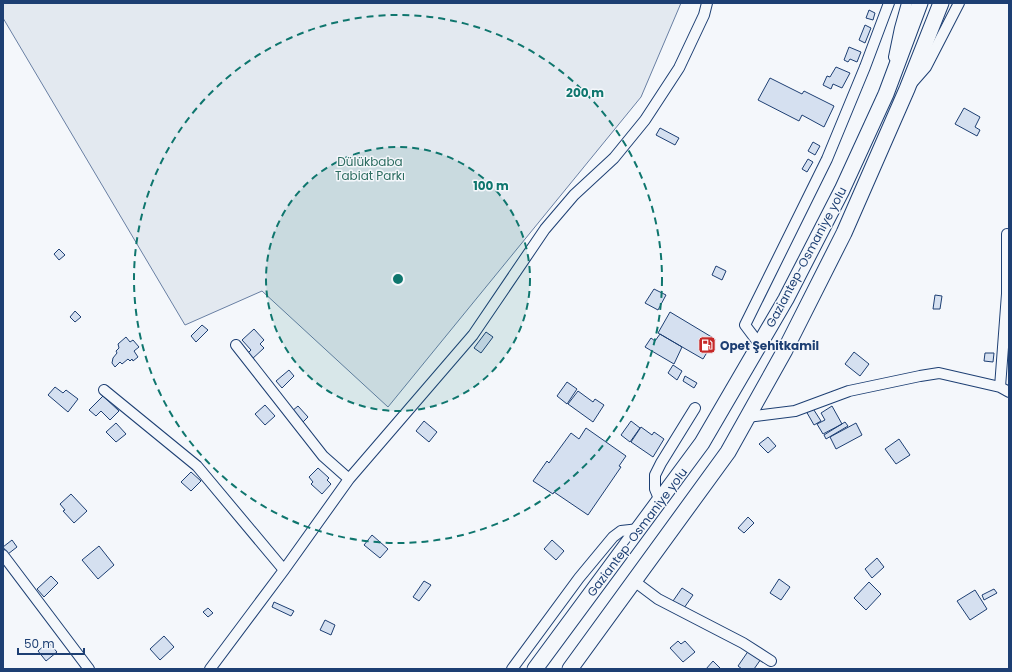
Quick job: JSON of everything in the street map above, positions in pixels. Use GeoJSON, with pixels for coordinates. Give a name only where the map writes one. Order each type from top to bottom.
{"type":"FeatureCollection","features":[{"type":"Feature","properties":{"kind":"highway","name":"Gaziantep-Osmaniye yolu"},"geometry":{"type":"LineString","coordinates":[[535,669],[702,444],[760,345],[786,299],[842,190],[886,94],[920,3]]}},
{"type":"Feature","properties":{"kind":"highway","name":"Gaziantep-Osmaniye yolu"},"geometry":{"type":"LineString","coordinates":[[570,669],[728,452],[785,350],[844,233],[907,89],[941,3]]}},
{"type":"Feature","properties":{"kind":"street"},"geometry":{"type":"LineString","coordinates":[[210,669],[284,570],[349,479],[473,335],[545,229],[574,195],[614,158],[645,120],[679,68],[704,15],[707,3]]}},
{"type":"Feature","properties":{"kind":"street"},"geometry":{"type":"LineString","coordinates":[[760,345],[745,325],[827,159],[865,67],[889,3]]}},
{"type":"Feature","properties":{"kind":"street"},"geometry":{"type":"LineString","coordinates":[[886,94],[907,3]]}},
{"type":"Feature","properties":{"kind":"street"},"geometry":{"type":"LineString","coordinates":[[907,89],[926,67],[959,3]]}},
{"type":"Feature","properties":{"kind":"street"},"geometry":{"type":"LineString","coordinates":[[747,417],[795,411],[849,391],[939,373],[1005,390],[1007,234]]}},
{"type":"Feature","properties":{"kind":"street"},"geometry":{"type":"LineString","coordinates":[[236,345],[323,456],[349,479]]}},
{"type":"Feature","properties":{"kind":"street"},"geometry":{"type":"LineString","coordinates":[[104,390],[197,466],[284,570]]}},
{"type":"Feature","properties":{"kind":"street"},"geometry":{"type":"LineString","coordinates":[[660,501],[655,489],[655,475],[660,463],[694,408]]}},
{"type":"Feature","properties":{"kind":"street"},"geometry":{"type":"LineString","coordinates":[[512,669],[579,578],[613,537],[621,531],[639,530]]}},
{"type":"Feature","properties":{"kind":"street"},"geometry":{"type":"LineString","coordinates":[[3,555],[89,669]]}},
{"type":"Feature","properties":{"kind":"street"},"geometry":{"type":"LineString","coordinates":[[634,581],[658,599],[743,643],[771,661]]}},
{"type":"Feature","properties":{"kind":"green space","name":"Dülükbaba Tabiat Parkı"},"geometry":{"type":"Polygon","coordinates":[[[3,3],[681,3],[641,97],[388,407],[262,291],[185,325],[3,18],[3,3]]]}},
{"type":"Feature","properties":{"kind":"building"},"geometry":{"type":"Polygon","coordinates":[[[869,10],[875,13],[873,20],[866,18],[869,10]]]}},
{"type":"Feature","properties":{"kind":"building"},"geometry":{"type":"Polygon","coordinates":[[[865,25],[871,28],[865,43],[859,40],[865,25]]]}},
{"type":"Feature","properties":{"kind":"building"},"geometry":{"type":"Polygon","coordinates":[[[849,47],[861,52],[857,62],[850,59],[848,62],[844,60],[849,47]]]}},
{"type":"Feature","properties":{"kind":"building"},"geometry":{"type":"Polygon","coordinates":[[[836,67],[850,73],[842,88],[833,84],[831,89],[823,85],[827,76],[830,77],[836,67]]]}},
{"type":"Feature","properties":{"kind":"building"},"geometry":{"type":"Polygon","coordinates":[[[770,78],[802,94],[804,91],[834,106],[824,127],[802,115],[799,121],[758,100],[770,78]]]}},
{"type":"Feature","properties":{"kind":"building"},"geometry":{"type":"Polygon","coordinates":[[[964,108],[980,117],[975,127],[980,130],[977,136],[955,124],[964,108]]]}},
{"type":"Feature","properties":{"kind":"building"},"geometry":{"type":"Polygon","coordinates":[[[660,128],[679,138],[675,145],[656,135],[660,128]]]}},
{"type":"Feature","properties":{"kind":"building"},"geometry":{"type":"Polygon","coordinates":[[[813,142],[820,146],[815,155],[808,151],[813,142]]]}},
{"type":"Feature","properties":{"kind":"building"},"geometry":{"type":"Polygon","coordinates":[[[808,159],[813,162],[807,172],[802,169],[808,159]]]}},
{"type":"Feature","properties":{"kind":"building"},"geometry":{"type":"Polygon","coordinates":[[[59,249],[65,255],[59,260],[54,254],[59,249]]]}},
{"type":"Feature","properties":{"kind":"building"},"geometry":{"type":"Polygon","coordinates":[[[716,266],[726,271],[722,280],[712,275],[716,266]]]}},
{"type":"Feature","properties":{"kind":"building"},"geometry":{"type":"Polygon","coordinates":[[[654,289],[666,295],[658,310],[645,303],[654,289]]]}},
{"type":"Feature","properties":{"kind":"building"},"geometry":{"type":"Polygon","coordinates":[[[935,295],[942,296],[940,309],[933,309],[935,295]]]}},
{"type":"Feature","properties":{"kind":"building"},"geometry":{"type":"Polygon","coordinates":[[[75,311],[81,317],[75,322],[70,317],[75,311]]]}},
{"type":"Feature","properties":{"kind":"building"},"geometry":{"type":"Polygon","coordinates":[[[670,312],[715,339],[703,359],[658,333],[670,312]]]}},
{"type":"Feature","properties":{"kind":"building"},"geometry":{"type":"Polygon","coordinates":[[[202,325],[208,330],[196,342],[191,336],[202,325]]]}},
{"type":"Feature","properties":{"kind":"building"},"geometry":{"type":"Polygon","coordinates":[[[254,329],[264,340],[260,344],[264,348],[251,360],[246,355],[251,350],[242,340],[254,329]]]}},
{"type":"Feature","properties":{"kind":"building"},"geometry":{"type":"Polygon","coordinates":[[[486,332],[493,337],[481,353],[474,348],[486,332]]]}},
{"type":"Feature","properties":{"kind":"building"},"geometry":{"type":"Polygon","coordinates":[[[660,334],[682,347],[674,364],[645,347],[651,338],[655,341],[660,334]]]}},
{"type":"Feature","properties":{"kind":"building"},"geometry":{"type":"Polygon","coordinates":[[[126,337],[130,342],[133,340],[139,347],[134,351],[138,357],[133,361],[132,359],[130,361],[128,359],[122,364],[120,362],[115,367],[112,363],[113,358],[117,353],[116,351],[119,348],[118,344],[126,337]]]}},
{"type":"Feature","properties":{"kind":"building"},"geometry":{"type":"Polygon","coordinates":[[[854,352],[869,364],[860,376],[845,364],[854,352]]]}},
{"type":"Feature","properties":{"kind":"building"},"geometry":{"type":"Polygon","coordinates":[[[985,353],[994,353],[993,362],[984,361],[985,353]]]}},
{"type":"Feature","properties":{"kind":"building"},"geometry":{"type":"Polygon","coordinates":[[[673,365],[682,371],[677,380],[668,373],[673,365]]]}},
{"type":"Feature","properties":{"kind":"building"},"geometry":{"type":"Polygon","coordinates":[[[289,370],[294,376],[282,388],[276,381],[289,370]]]}},
{"type":"Feature","properties":{"kind":"building"},"geometry":{"type":"Polygon","coordinates":[[[685,376],[697,383],[694,388],[683,381],[685,376]]]}},
{"type":"Feature","properties":{"kind":"building"},"geometry":{"type":"Polygon","coordinates":[[[567,382],[577,389],[567,404],[557,396],[567,382]]]}},
{"type":"Feature","properties":{"kind":"building"},"geometry":{"type":"Polygon","coordinates":[[[55,387],[63,393],[66,390],[78,399],[68,412],[48,395],[55,387]]]}},
{"type":"Feature","properties":{"kind":"building"},"geometry":{"type":"Polygon","coordinates":[[[578,391],[593,402],[595,399],[604,405],[593,422],[568,404],[578,391]]]}},
{"type":"Feature","properties":{"kind":"building"},"geometry":{"type":"Polygon","coordinates":[[[103,396],[119,411],[110,420],[101,411],[96,416],[89,410],[103,396]]]}},
{"type":"Feature","properties":{"kind":"building"},"geometry":{"type":"Polygon","coordinates":[[[265,405],[275,416],[265,425],[255,414],[265,405]]]}},
{"type":"Feature","properties":{"kind":"building"},"geometry":{"type":"Polygon","coordinates":[[[298,406],[308,417],[302,423],[292,411],[298,406]]]}},
{"type":"Feature","properties":{"kind":"building"},"geometry":{"type":"Polygon","coordinates":[[[832,406],[842,424],[823,434],[817,424],[825,420],[821,413],[832,406]]]}},
{"type":"Feature","properties":{"kind":"building"},"geometry":{"type":"Polygon","coordinates":[[[812,407],[821,421],[814,425],[806,411],[812,407]]]}},
{"type":"Feature","properties":{"kind":"building"},"geometry":{"type":"Polygon","coordinates":[[[424,421],[437,432],[429,442],[416,431],[424,421]]]}},
{"type":"Feature","properties":{"kind":"building"},"geometry":{"type":"Polygon","coordinates":[[[631,421],[640,428],[630,442],[621,435],[631,421]]]}},
{"type":"Feature","properties":{"kind":"building"},"geometry":{"type":"Polygon","coordinates":[[[845,422],[848,426],[826,439],[824,435],[845,422]]]}},
{"type":"Feature","properties":{"kind":"building"},"geometry":{"type":"Polygon","coordinates":[[[116,423],[126,434],[116,442],[106,432],[116,423]]]}},
{"type":"Feature","properties":{"kind":"building"},"geometry":{"type":"Polygon","coordinates":[[[856,423],[862,435],[836,449],[830,437],[856,423]]]}},
{"type":"Feature","properties":{"kind":"building"},"geometry":{"type":"Polygon","coordinates":[[[641,427],[652,435],[654,432],[664,439],[653,457],[631,442],[641,427]]]}},
{"type":"Feature","properties":{"kind":"building"},"geometry":{"type":"Polygon","coordinates":[[[586,428],[626,456],[619,466],[621,467],[588,515],[554,492],[553,494],[533,481],[547,461],[549,463],[571,433],[579,439],[586,428]]]}},
{"type":"Feature","properties":{"kind":"building"},"geometry":{"type":"Polygon","coordinates":[[[768,437],[776,446],[768,453],[759,444],[768,437]]]}},
{"type":"Feature","properties":{"kind":"building"},"geometry":{"type":"Polygon","coordinates":[[[899,439],[910,455],[896,464],[885,449],[899,439]]]}},
{"type":"Feature","properties":{"kind":"building"},"geometry":{"type":"Polygon","coordinates":[[[318,468],[329,478],[327,480],[331,484],[322,494],[311,484],[313,482],[309,477],[318,468]]]}},
{"type":"Feature","properties":{"kind":"building"},"geometry":{"type":"Polygon","coordinates":[[[191,472],[201,481],[191,491],[181,482],[191,472]]]}},
{"type":"Feature","properties":{"kind":"building"},"geometry":{"type":"Polygon","coordinates":[[[71,494],[87,511],[74,523],[63,511],[65,510],[60,504],[71,494]]]}},
{"type":"Feature","properties":{"kind":"building"},"geometry":{"type":"Polygon","coordinates":[[[748,517],[754,523],[744,533],[738,528],[748,517]]]}},
{"type":"Feature","properties":{"kind":"building"},"geometry":{"type":"Polygon","coordinates":[[[372,535],[388,549],[380,558],[364,545],[372,535]]]}},
{"type":"Feature","properties":{"kind":"building"},"geometry":{"type":"Polygon","coordinates":[[[12,540],[17,547],[8,554],[3,547],[12,540]]]}},
{"type":"Feature","properties":{"kind":"building"},"geometry":{"type":"Polygon","coordinates":[[[552,540],[564,551],[556,560],[544,549],[552,540]]]}},
{"type":"Feature","properties":{"kind":"building"},"geometry":{"type":"Polygon","coordinates":[[[99,546],[114,565],[98,579],[82,560],[99,546]]]}},
{"type":"Feature","properties":{"kind":"building"},"geometry":{"type":"Polygon","coordinates":[[[877,558],[884,567],[872,578],[865,569],[877,558]]]}},
{"type":"Feature","properties":{"kind":"building"},"geometry":{"type":"Polygon","coordinates":[[[51,576],[58,583],[44,597],[37,589],[51,576]]]}},
{"type":"Feature","properties":{"kind":"building"},"geometry":{"type":"Polygon","coordinates":[[[779,579],[790,587],[781,600],[770,593],[779,579]]]}},
{"type":"Feature","properties":{"kind":"building"},"geometry":{"type":"Polygon","coordinates":[[[424,581],[431,585],[419,601],[413,597],[424,581]]]}},
{"type":"Feature","properties":{"kind":"building"},"geometry":{"type":"Polygon","coordinates":[[[869,582],[881,594],[866,610],[854,598],[869,582]]]}},
{"type":"Feature","properties":{"kind":"building"},"geometry":{"type":"Polygon","coordinates":[[[682,588],[693,595],[684,608],[673,601],[682,588]]]}},
{"type":"Feature","properties":{"kind":"building"},"geometry":{"type":"Polygon","coordinates":[[[994,589],[997,593],[984,600],[982,595],[994,589]]]}},
{"type":"Feature","properties":{"kind":"building"},"geometry":{"type":"Polygon","coordinates":[[[975,590],[987,609],[970,620],[957,601],[975,590]]]}},
{"type":"Feature","properties":{"kind":"building"},"geometry":{"type":"Polygon","coordinates":[[[274,602],[294,611],[291,616],[272,607],[274,602]]]}},
{"type":"Feature","properties":{"kind":"building"},"geometry":{"type":"Polygon","coordinates":[[[208,608],[213,613],[208,617],[203,612],[208,608]]]}},
{"type":"Feature","properties":{"kind":"building"},"geometry":{"type":"Polygon","coordinates":[[[325,620],[335,625],[331,635],[320,630],[325,620]]]}},
{"type":"Feature","properties":{"kind":"building"},"geometry":{"type":"Polygon","coordinates":[[[164,636],[174,647],[160,660],[150,649],[164,636]]]}},
{"type":"Feature","properties":{"kind":"building"},"geometry":{"type":"Polygon","coordinates":[[[678,641],[681,644],[685,641],[695,652],[683,662],[670,648],[678,641]]]}},
{"type":"Feature","properties":{"kind":"building"},"geometry":{"type":"Polygon","coordinates":[[[48,642],[57,652],[46,661],[38,651],[48,642]]]}},
{"type":"Feature","properties":{"kind":"building"},"geometry":{"type":"Polygon","coordinates":[[[749,650],[761,659],[754,669],[742,669],[738,666],[749,650]]]}},
{"type":"Feature","properties":{"kind":"building"},"geometry":{"type":"Polygon","coordinates":[[[713,661],[721,669],[706,669],[713,661]]]}},
{"type":"Feature","properties":{"kind":"place","name":"Opet Şehitkamil"},"geometry":{"type":"Point","coordinates":[707,345]}}]}
